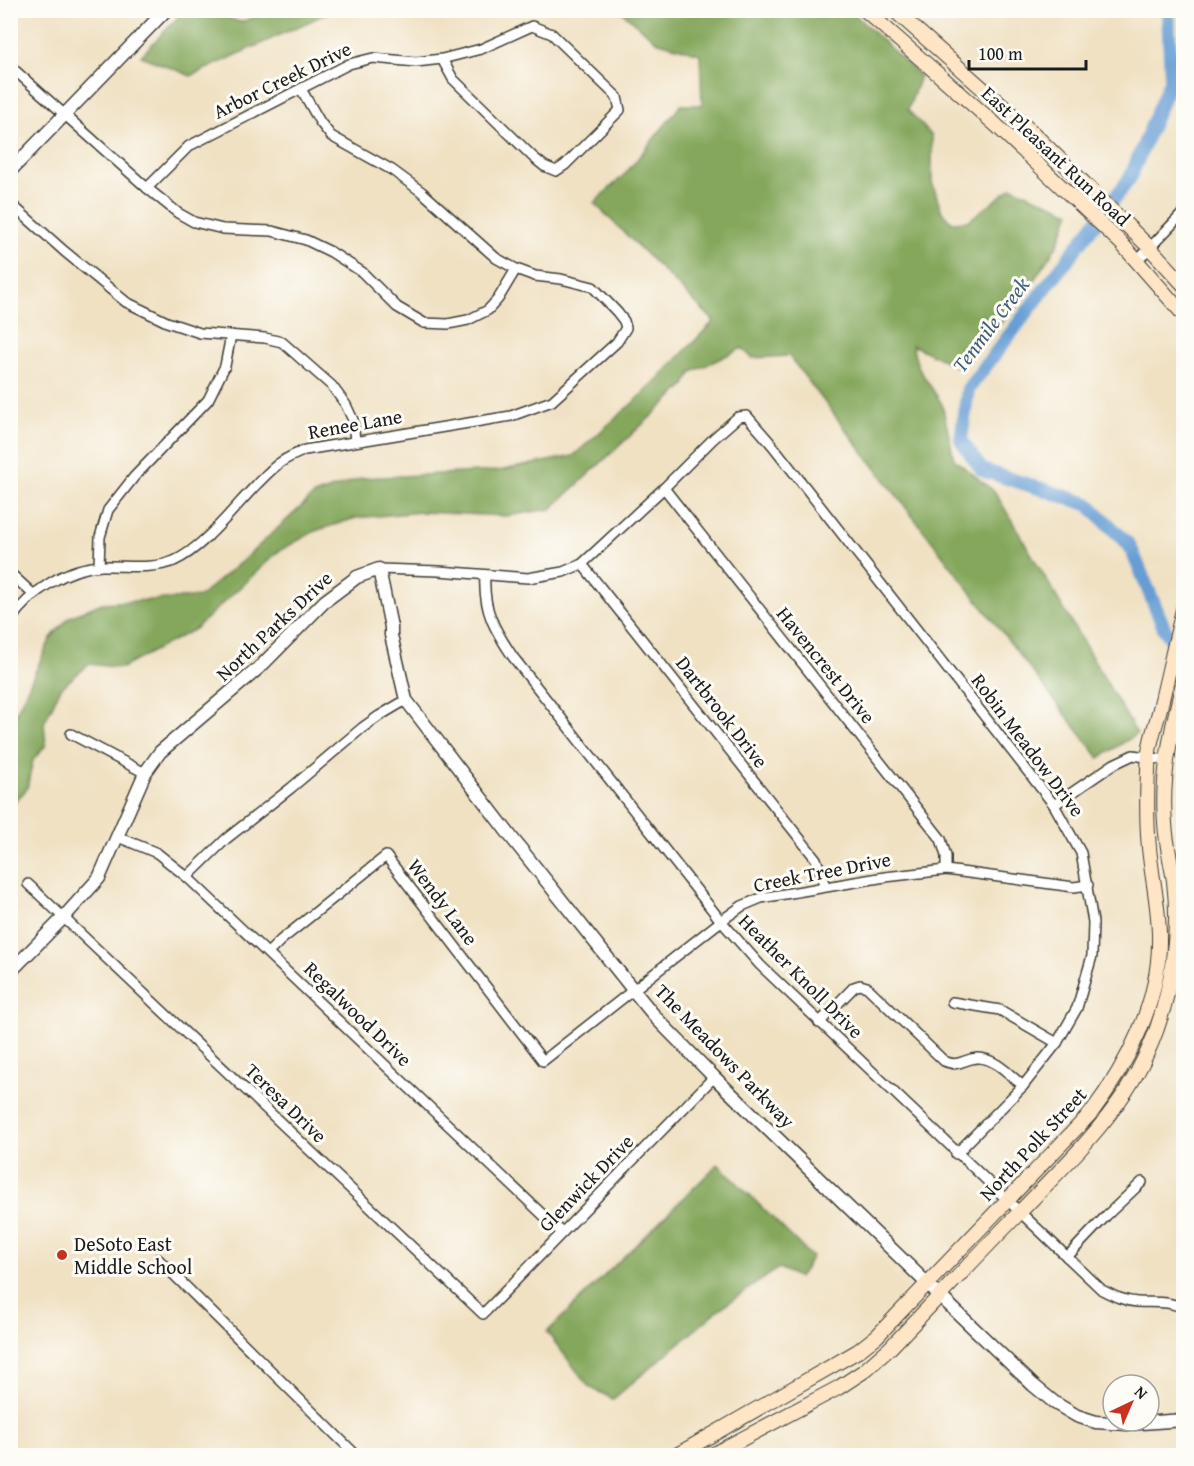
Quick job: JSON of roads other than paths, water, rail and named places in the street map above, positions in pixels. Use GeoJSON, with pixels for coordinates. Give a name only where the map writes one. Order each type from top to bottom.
{"type":"FeatureCollection","features":[{"type":"Feature","properties":{"kind":"main road","name":"East Pleasant Run Road"},"geometry":{"type":"LineString","coordinates":[[865,10],[996,125],[1121,243],[1184,315]]}},
{"type":"Feature","properties":{"kind":"main road","name":"East Pleasant Run Road"},"geometry":{"type":"LineString","coordinates":[[894,10],[1022,122],[1149,247],[1184,285]]}},
{"type":"Feature","properties":{"kind":"main road"},"geometry":{"type":"LineString","coordinates":[[952,87],[965,72]]}},
{"type":"Feature","properties":{"kind":"main road","name":"North Polk Street"},"geometry":{"type":"LineString","coordinates":[[675,1455],[858,1351],[877,1336],[1091,1113],[1106,1093],[1139,1031],[1150,1001],[1157,969],[1160,944],[1158,900],[1149,848],[1149,757],[1184,606]]}},
{"type":"Feature","properties":{"kind":"main road","name":"North Polk Street"},"geometry":{"type":"LineString","coordinates":[[711,1455],[838,1388],[864,1371],[891,1348],[1086,1143],[1119,1103],[1139,1072],[1156,1035],[1166,1002],[1173,959],[1177,918],[1165,824],[1164,793],[1171,731],[1184,679]]}},
{"type":"Feature","properties":{"kind":"main road"},"geometry":{"type":"LineString","coordinates":[[702,1440],[711,1455]]}},
{"type":"Feature","properties":{"kind":"street"},"geometry":{"type":"LineString","coordinates":[[10,171],[166,10]]}},
{"type":"Feature","properties":{"kind":"street","name":"Arbor Creek Drive"},"geometry":{"type":"LineString","coordinates":[[147,188],[189,146],[350,64],[373,58],[416,62],[442,59],[481,49],[532,26],[552,34],[617,97],[620,110],[565,165],[556,171],[544,166],[533,157],[453,79],[442,59]]}},
{"type":"Feature","properties":{"kind":"street"},"geometry":{"type":"LineString","coordinates":[[10,66],[147,188],[178,213],[194,222],[223,229],[272,231],[306,240],[362,272],[397,307],[424,323],[448,324],[468,320],[488,310],[498,299],[516,269],[496,258],[422,192],[392,170],[331,136],[320,122],[301,88]]}},
{"type":"Feature","properties":{"kind":"street"},"geometry":{"type":"LineString","coordinates":[[10,203],[126,302],[167,322],[200,333],[265,338],[282,342],[332,386],[346,405],[353,420],[355,441]]}},
{"type":"Feature","properties":{"kind":"street"},"geometry":{"type":"LineString","coordinates":[[1138,260],[1184,212]]}},
{"type":"Feature","properties":{"kind":"street","name":"Renee Lane"},"geometry":{"type":"LineString","coordinates":[[10,621],[34,595],[66,575],[99,566],[148,566],[171,562],[199,544],[278,463],[306,450],[511,416],[552,401],[617,342],[626,328],[624,321],[593,287],[536,276],[516,269]]}},
{"type":"Feature","properties":{"kind":"street"},"geometry":{"type":"LineString","coordinates":[[99,566],[100,537],[108,510],[134,477],[208,400],[225,366],[231,335]]}},
{"type":"Feature","properties":{"kind":"street","name":"North Parks Drive"},"geometry":{"type":"LineString","coordinates":[[10,972],[99,878],[145,773],[160,752],[261,666],[325,601],[357,577],[379,569],[528,578],[563,572],[582,564],[738,417],[747,416]]}},
{"type":"Feature","properties":{"kind":"street","name":"Robin Meadow Drive"},"geometry":{"type":"LineString","coordinates":[[747,416],[773,446],[1054,805],[1081,853],[1093,922],[1092,956],[1077,1008],[1057,1044],[1023,1086],[956,1154]]}},
{"type":"Feature","properties":{"kind":"street","name":"Havencrest Drive"},"geometry":{"type":"LineString","coordinates":[[664,489],[941,839],[946,856],[946,870]]}},
{"type":"Feature","properties":{"kind":"street","name":"Dartbrook Drive"},"geometry":{"type":"LineString","coordinates":[[582,564],[816,859],[825,886]]}},
{"type":"Feature","properties":{"kind":"street","name":"The Meadows Parkway"},"geometry":{"type":"LineString","coordinates":[[379,569],[406,700],[524,853],[657,1019],[940,1296],[1055,1403],[1077,1416],[1096,1422],[1127,1424],[1184,1420]]}},
{"type":"Feature","properties":{"kind":"street"},"geometry":{"type":"LineString","coordinates":[[10,573],[34,595]]}},
{"type":"Feature","properties":{"kind":"street","name":"Heather Knoll Drive"},"geometry":{"type":"LineString","coordinates":[[485,575],[485,598],[494,628],[513,657],[721,921],[760,965],[956,1154],[1102,1290],[1118,1299],[1176,1304],[1184,1309]]}},
{"type":"Feature","properties":{"kind":"street"},"geometry":{"type":"LineString","coordinates":[[187,877],[226,839],[300,782],[362,728],[406,700]]}},
{"type":"Feature","properties":{"kind":"street"},"geometry":{"type":"LineString","coordinates":[[71,734],[145,773]]}},
{"type":"Feature","properties":{"kind":"street"},"geometry":{"type":"LineString","coordinates":[[1054,805],[1114,764],[1133,755],[1166,760]]}},
{"type":"Feature","properties":{"kind":"street","name":"Regalwood Drive"},"geometry":{"type":"LineString","coordinates":[[118,837],[158,853],[187,877],[562,1233]]}},
{"type":"Feature","properties":{"kind":"street","name":"Wendy Lane"},"geometry":{"type":"LineString","coordinates":[[268,953],[386,856],[543,1062]]}},
{"type":"Feature","properties":{"kind":"street","name":"Creek Tree Drive"},"geometry":{"type":"LineString","coordinates":[[543,1062],[721,921],[742,906],[761,898],[825,886],[946,870],[1074,887],[1088,885]]}},
{"type":"Feature","properties":{"kind":"street","name":"Teresa Drive"},"geometry":{"type":"LineString","coordinates":[[28,884],[483,1314]]}},
{"type":"Feature","properties":{"kind":"street"},"geometry":{"type":"LineString","coordinates":[[819,1023],[854,987],[860,985],[867,987],[944,1061],[954,1065],[977,1058],[988,1060],[1023,1086]]}},
{"type":"Feature","properties":{"kind":"street"},"geometry":{"type":"LineString","coordinates":[[952,1002],[1000,1010],[1057,1044]]}},
{"type":"Feature","properties":{"kind":"street","name":"Glenwick Drive"},"geometry":{"type":"LineString","coordinates":[[483,1314],[714,1077]]}},
{"type":"Feature","properties":{"kind":"street"},"geometry":{"type":"LineString","coordinates":[[1067,1257],[1142,1182]]}},
{"type":"Feature","properties":{"kind":"street"},"geometry":{"type":"LineString","coordinates":[[158,1259],[357,1455]]}},
{"type":"Feature","properties":{"kind":"waterway","name":"Tenmile Creek"},"geometry":{"type":"LineString","coordinates":[[1168,10],[1171,79],[1130,178],[968,389],[961,440],[982,470],[1088,504],[1130,546],[1165,630],[1184,657]]}},
{"type":"Feature","properties":{"kind":"place","name":"DeSoto East Middle School"},"geometry":{"type":"Point","coordinates":[62,1255]}}]}
